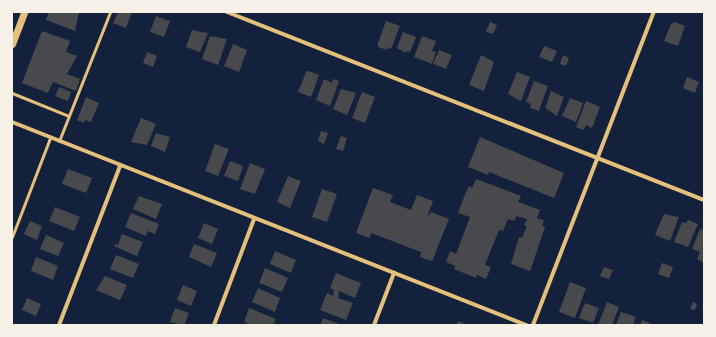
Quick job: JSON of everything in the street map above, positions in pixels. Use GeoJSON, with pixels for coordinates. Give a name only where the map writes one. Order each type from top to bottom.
{"type":"FeatureCollection","features":[{"type":"Feature","properties":{"kind":"street"},"geometry":{"type":"LineString","coordinates":[[12,44],[24,12]]}},
{"type":"Feature","properties":{"kind":"street"},"geometry":{"type":"LineString","coordinates":[[227,12],[704,200]]}},
{"type":"Feature","properties":{"kind":"street"},"geometry":{"type":"LineString","coordinates":[[534,325],[654,12]]}},
{"type":"Feature","properties":{"kind":"street"},"geometry":{"type":"LineString","coordinates":[[12,122],[254,219],[526,325]]}},
{"type":"Feature","properties":{"kind":"street"},"geometry":{"type":"LineString","coordinates":[[58,325],[120,166]]}},
{"type":"Feature","properties":{"kind":"street"},"geometry":{"type":"LineString","coordinates":[[214,325],[254,219]]}},
{"type":"Feature","properties":{"kind":"street"},"geometry":{"type":"LineString","coordinates":[[374,325],[394,273]]}},
{"type":"Feature","properties":{"kind":"lane"},"geometry":{"type":"LineString","coordinates":[[59,141],[110,12]]}},
{"type":"Feature","properties":{"kind":"lane"},"geometry":{"type":"LineString","coordinates":[[12,93],[69,116]]}},
{"type":"Feature","properties":{"kind":"lane"},"geometry":{"type":"LineString","coordinates":[[12,237],[50,138]]}},
{"type":"Feature","properties":{"kind":"building"},"geometry":{"type":"Polygon","coordinates":[[[49,12],[79,12],[75,31],[46,20],[49,12]]]}},
{"type":"Feature","properties":{"kind":"building"},"geometry":{"type":"Polygon","coordinates":[[[118,12],[132,12],[126,28],[113,23],[118,12]]]}},
{"type":"Feature","properties":{"kind":"building"},"geometry":{"type":"Polygon","coordinates":[[[156,16],[170,21],[164,37],[150,32],[156,16]]]}},
{"type":"Feature","properties":{"kind":"building"},"geometry":{"type":"Polygon","coordinates":[[[386,21],[400,26],[391,49],[388,47],[387,50],[378,47],[386,21]]]}},
{"type":"Feature","properties":{"kind":"building"},"geometry":{"type":"Polygon","coordinates":[[[490,22],[497,25],[493,34],[486,32],[490,22]]]}},
{"type":"Feature","properties":{"kind":"building"},"geometry":{"type":"Polygon","coordinates":[[[675,22],[685,26],[678,46],[664,41],[671,24],[675,22]]]}},
{"type":"Feature","properties":{"kind":"building"},"geometry":{"type":"Polygon","coordinates":[[[192,30],[208,33],[200,52],[186,47],[192,30]]]}},
{"type":"Feature","properties":{"kind":"building"},"geometry":{"type":"Polygon","coordinates":[[[42,31],[70,41],[66,52],[77,56],[67,74],[80,79],[76,91],[53,82],[48,93],[22,83],[42,31]]]}},
{"type":"Feature","properties":{"kind":"building"},"geometry":{"type":"Polygon","coordinates":[[[403,32],[416,37],[410,52],[407,51],[406,53],[397,48],[403,32]]]}},
{"type":"Feature","properties":{"kind":"building"},"geometry":{"type":"Polygon","coordinates":[[[210,36],[227,39],[218,65],[202,59],[210,36]]]}},
{"type":"Feature","properties":{"kind":"building"},"geometry":{"type":"Polygon","coordinates":[[[422,36],[436,41],[432,51],[436,52],[432,64],[414,57],[422,36]]]}},
{"type":"Feature","properties":{"kind":"building"},"geometry":{"type":"Polygon","coordinates":[[[233,44],[247,50],[239,72],[224,66],[233,44]]]}},
{"type":"Feature","properties":{"kind":"building"},"geometry":{"type":"Polygon","coordinates":[[[544,46],[557,51],[552,62],[539,57],[544,46]]]}},
{"type":"Feature","properties":{"kind":"building"},"geometry":{"type":"Polygon","coordinates":[[[439,50],[452,55],[446,69],[433,64],[439,50]]]}},
{"type":"Feature","properties":{"kind":"building"},"geometry":{"type":"Polygon","coordinates":[[[147,52],[157,56],[153,67],[143,63],[147,52]]]}},
{"type":"Feature","properties":{"kind":"building"},"geometry":{"type":"Polygon","coordinates":[[[481,55],[494,62],[484,91],[469,85],[481,55]]]}},
{"type":"Feature","properties":{"kind":"building"},"geometry":{"type":"Polygon","coordinates":[[[563,55],[569,58],[566,66],[560,64],[563,55]]]}},
{"type":"Feature","properties":{"kind":"building"},"geometry":{"type":"Polygon","coordinates":[[[309,71],[319,75],[311,97],[298,92],[306,72],[309,71]]]}},
{"type":"Feature","properties":{"kind":"building"},"geometry":{"type":"Polygon","coordinates":[[[517,72],[530,77],[521,101],[508,94],[517,72]]]}},
{"type":"Feature","properties":{"kind":"building"},"geometry":{"type":"Polygon","coordinates":[[[687,77],[699,82],[695,93],[683,88],[687,77]]]}},
{"type":"Feature","properties":{"kind":"building"},"geometry":{"type":"Polygon","coordinates":[[[324,79],[332,83],[333,79],[339,81],[330,106],[316,100],[324,79]]]}},
{"type":"Feature","properties":{"kind":"building"},"geometry":{"type":"Polygon","coordinates":[[[534,81],[548,86],[539,111],[530,108],[531,104],[526,102],[534,81]]]}},
{"type":"Feature","properties":{"kind":"building"},"geometry":{"type":"Polygon","coordinates":[[[59,87],[71,92],[68,101],[55,96],[59,87]]]}},
{"type":"Feature","properties":{"kind":"building"},"geometry":{"type":"Polygon","coordinates":[[[341,89],[356,93],[347,115],[333,109],[341,89]]]}},
{"type":"Feature","properties":{"kind":"building"},"geometry":{"type":"Polygon","coordinates":[[[551,91],[564,97],[557,116],[545,108],[551,91]]]}},
{"type":"Feature","properties":{"kind":"building"},"geometry":{"type":"Polygon","coordinates":[[[362,92],[375,97],[365,123],[352,118],[362,92]]]}},
{"type":"Feature","properties":{"kind":"building"},"geometry":{"type":"Polygon","coordinates":[[[86,97],[99,103],[91,122],[85,120],[84,123],[77,120],[86,97]]]}},
{"type":"Feature","properties":{"kind":"building"},"geometry":{"type":"Polygon","coordinates":[[[570,98],[583,103],[576,122],[562,116],[570,98]]]}},
{"type":"Feature","properties":{"kind":"building"},"geometry":{"type":"Polygon","coordinates":[[[586,101],[600,107],[592,128],[586,125],[584,130],[576,127],[586,101]]]}},
{"type":"Feature","properties":{"kind":"building"},"geometry":{"type":"Polygon","coordinates":[[[141,118],[156,124],[147,145],[131,142],[141,118]]]}},
{"type":"Feature","properties":{"kind":"building"},"geometry":{"type":"Polygon","coordinates":[[[321,131],[328,133],[324,144],[318,141],[321,131]]]}},
{"type":"Feature","properties":{"kind":"building"},"geometry":{"type":"Polygon","coordinates":[[[156,133],[170,137],[165,152],[151,146],[156,133]]]}},
{"type":"Feature","properties":{"kind":"building"},"geometry":{"type":"Polygon","coordinates":[[[341,136],[347,138],[343,151],[336,149],[341,136]]]}},
{"type":"Feature","properties":{"kind":"building"},"geometry":{"type":"Polygon","coordinates":[[[480,137],[564,173],[554,198],[489,172],[488,175],[468,167],[480,137]]]}},
{"type":"Feature","properties":{"kind":"building"},"geometry":{"type":"Polygon","coordinates":[[[215,144],[229,149],[218,176],[205,171],[215,144]]]}},
{"type":"Feature","properties":{"kind":"building"},"geometry":{"type":"Polygon","coordinates":[[[230,161],[243,166],[238,181],[224,176],[230,161]]]}},
{"type":"Feature","properties":{"kind":"building"},"geometry":{"type":"Polygon","coordinates":[[[250,163],[265,169],[255,194],[240,189],[250,163]]]}},
{"type":"Feature","properties":{"kind":"building"},"geometry":{"type":"Polygon","coordinates":[[[68,169],[92,178],[86,193],[62,184],[68,169]]]}},
{"type":"Feature","properties":{"kind":"building"},"geometry":{"type":"Polygon","coordinates":[[[288,176],[301,181],[290,208],[277,202],[288,176]]]}},
{"type":"Feature","properties":{"kind":"building"},"geometry":{"type":"Polygon","coordinates":[[[476,179],[521,196],[518,202],[540,210],[537,218],[544,220],[542,226],[545,227],[530,271],[511,264],[519,237],[522,238],[527,226],[524,225],[527,219],[516,216],[514,221],[508,219],[503,231],[499,230],[485,265],[491,267],[486,279],[477,275],[476,278],[454,269],[455,266],[446,262],[450,251],[456,254],[470,217],[458,213],[469,186],[472,188],[476,179]]]}},
{"type":"Feature","properties":{"kind":"building"},"geometry":{"type":"Polygon","coordinates":[[[373,188],[393,195],[390,202],[411,210],[417,195],[433,201],[427,217],[431,212],[449,219],[432,261],[420,257],[421,252],[371,233],[370,238],[356,233],[373,188]]]}},
{"type":"Feature","properties":{"kind":"building"},"geometry":{"type":"Polygon","coordinates":[[[322,189],[337,194],[327,222],[312,217],[322,189]]]}},
{"type":"Feature","properties":{"kind":"building"},"geometry":{"type":"Polygon","coordinates":[[[139,196],[162,204],[156,219],[133,209],[139,196]]]}},
{"type":"Feature","properties":{"kind":"building"},"geometry":{"type":"Polygon","coordinates":[[[55,207],[80,217],[74,231],[49,221],[55,207]]]}},
{"type":"Feature","properties":{"kind":"building"},"geometry":{"type":"Polygon","coordinates":[[[131,213],[159,224],[155,234],[148,231],[146,236],[125,227],[131,213]]]}},
{"type":"Feature","properties":{"kind":"building"},"geometry":{"type":"Polygon","coordinates":[[[664,214],[679,217],[670,241],[655,235],[664,214]]]}},
{"type":"Feature","properties":{"kind":"building"},"geometry":{"type":"Polygon","coordinates":[[[688,220],[698,224],[688,247],[674,242],[682,222],[686,223],[688,220]]]}},
{"type":"Feature","properties":{"kind":"building"},"geometry":{"type":"Polygon","coordinates":[[[30,221],[42,226],[37,240],[24,234],[30,221]]]}},
{"type":"Feature","properties":{"kind":"building"},"geometry":{"type":"Polygon","coordinates":[[[204,223],[218,229],[212,244],[198,238],[204,223]]]}},
{"type":"Feature","properties":{"kind":"building"},"geometry":{"type":"Polygon","coordinates":[[[700,229],[704,230],[703,262],[697,259],[700,252],[692,249],[700,229]]]}},
{"type":"Feature","properties":{"kind":"building"},"geometry":{"type":"Polygon","coordinates":[[[122,234],[143,242],[137,256],[114,246],[115,244],[118,245],[122,234]]]}},
{"type":"Feature","properties":{"kind":"building"},"geometry":{"type":"Polygon","coordinates":[[[46,235],[64,243],[58,256],[40,249],[46,235]]]}},
{"type":"Feature","properties":{"kind":"building"},"geometry":{"type":"Polygon","coordinates":[[[194,244],[217,253],[211,267],[189,257],[194,244]]]}},
{"type":"Feature","properties":{"kind":"building"},"geometry":{"type":"Polygon","coordinates":[[[275,251],[296,260],[291,273],[270,264],[275,251]]]}},
{"type":"Feature","properties":{"kind":"building"},"geometry":{"type":"Polygon","coordinates":[[[116,255],[139,264],[133,278],[110,269],[116,255]]]}},
{"type":"Feature","properties":{"kind":"building"},"geometry":{"type":"Polygon","coordinates":[[[36,257],[58,266],[53,280],[31,271],[36,257]]]}},
{"type":"Feature","properties":{"kind":"building"},"geometry":{"type":"Polygon","coordinates":[[[662,263],[673,267],[669,278],[658,274],[662,263]]]}},
{"type":"Feature","properties":{"kind":"building"},"geometry":{"type":"Polygon","coordinates":[[[604,267],[613,270],[609,279],[600,276],[604,267]]]}},
{"type":"Feature","properties":{"kind":"building"},"geometry":{"type":"Polygon","coordinates":[[[265,268],[288,278],[282,292],[259,283],[265,268]]]}},
{"type":"Feature","properties":{"kind":"building"},"geometry":{"type":"Polygon","coordinates":[[[336,273],[361,283],[355,298],[339,291],[338,298],[353,303],[346,320],[320,310],[327,293],[333,296],[334,290],[330,288],[336,273]]]}},
{"type":"Feature","properties":{"kind":"building"},"geometry":{"type":"Polygon","coordinates":[[[105,276],[127,285],[120,300],[96,290],[105,276]]]}},
{"type":"Feature","properties":{"kind":"building"},"geometry":{"type":"Polygon","coordinates":[[[570,282],[586,288],[575,318],[559,312],[570,282]]]}},
{"type":"Feature","properties":{"kind":"building"},"geometry":{"type":"Polygon","coordinates":[[[183,285],[197,291],[191,306],[177,300],[183,285]]]}},
{"type":"Feature","properties":{"kind":"building"},"geometry":{"type":"Polygon","coordinates":[[[258,288],[280,298],[275,312],[252,302],[258,288]]]}},
{"type":"Feature","properties":{"kind":"building"},"geometry":{"type":"Polygon","coordinates":[[[27,298],[41,304],[36,316],[22,310],[27,298]]]}},
{"type":"Feature","properties":{"kind":"building"},"geometry":{"type":"Polygon","coordinates":[[[607,302],[619,307],[612,325],[598,325],[607,302]]]}},
{"type":"Feature","properties":{"kind":"building"},"geometry":{"type":"Polygon","coordinates":[[[693,302],[697,304],[695,310],[690,309],[693,302]]]}},
{"type":"Feature","properties":{"kind":"building"},"geometry":{"type":"Polygon","coordinates":[[[585,303],[599,308],[593,323],[579,318],[585,303]]]}},
{"type":"Feature","properties":{"kind":"building"},"geometry":{"type":"Polygon","coordinates":[[[175,308],[189,313],[184,325],[170,322],[175,308]]]}},
{"type":"Feature","properties":{"kind":"building"},"geometry":{"type":"Polygon","coordinates":[[[249,308],[276,319],[273,325],[251,325],[244,322],[249,308]]]}},
{"type":"Feature","properties":{"kind":"building"},"geometry":{"type":"Polygon","coordinates":[[[621,312],[636,317],[633,325],[616,325],[621,312]]]}},
{"type":"Feature","properties":{"kind":"building"},"geometry":{"type":"Polygon","coordinates":[[[323,318],[342,325],[320,325],[323,318]]]}},
{"type":"Feature","properties":{"kind":"building"},"geometry":{"type":"Polygon","coordinates":[[[642,320],[654,325],[640,325],[642,320]]]}},
{"type":"Feature","properties":{"kind":"building"},"geometry":{"type":"Polygon","coordinates":[[[458,321],[467,325],[457,325],[458,321]]]}}]}
